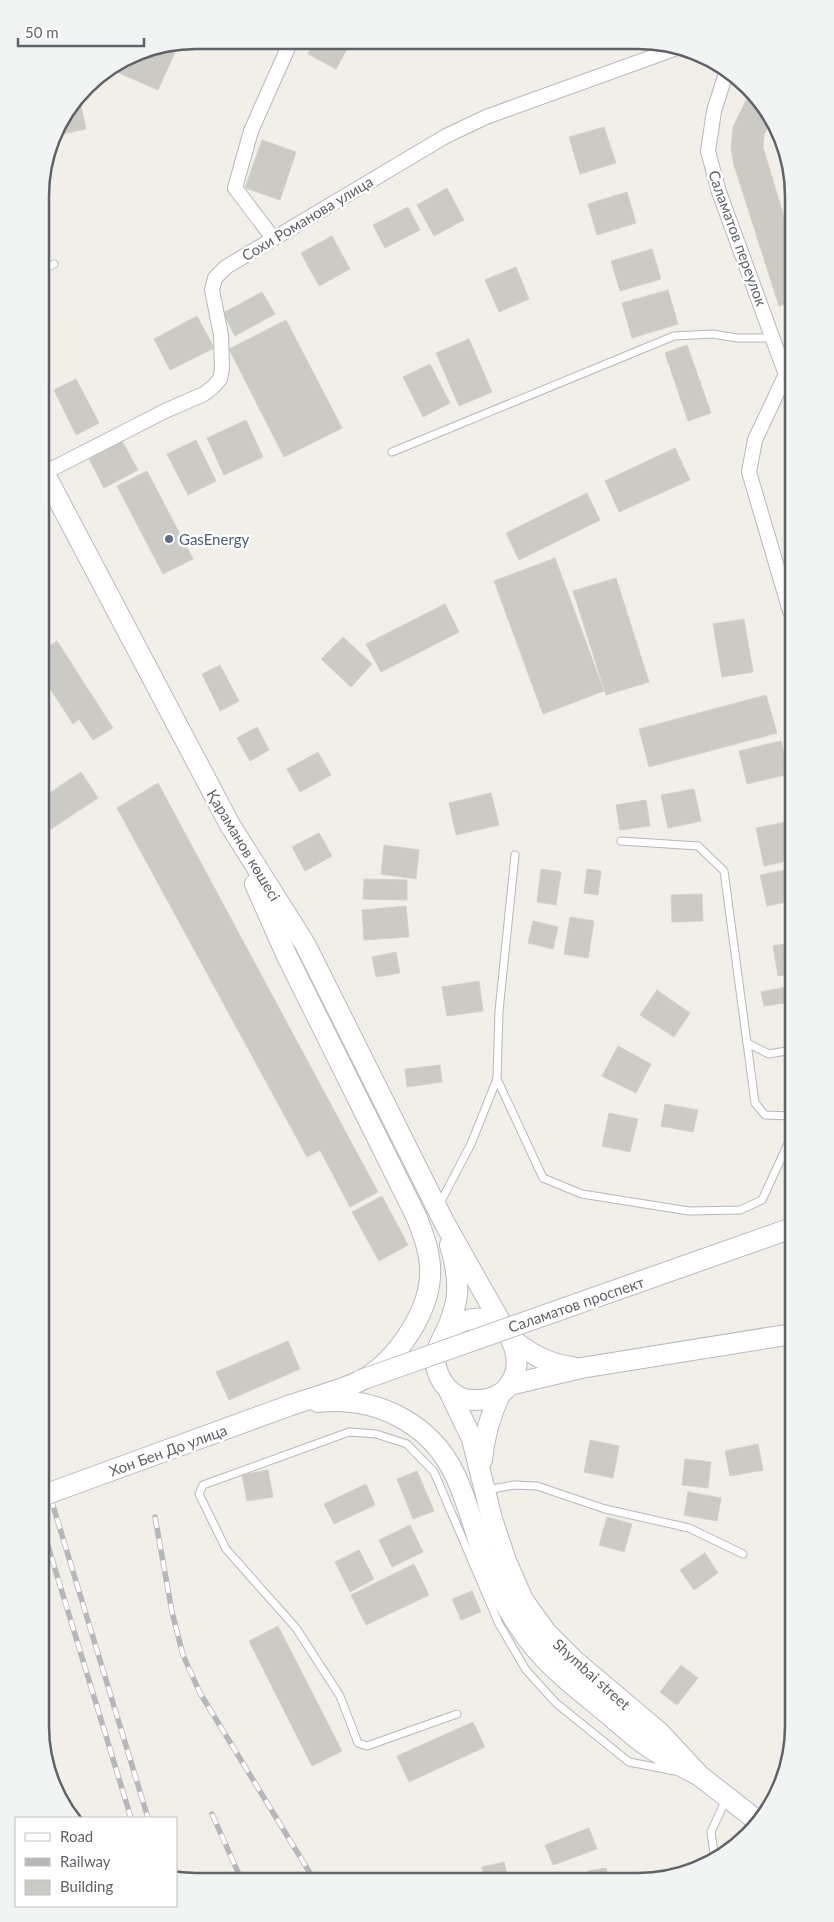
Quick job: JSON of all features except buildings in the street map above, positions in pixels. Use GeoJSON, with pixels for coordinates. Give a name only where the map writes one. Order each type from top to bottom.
{"type":"FeatureCollection","features":[{"type":"Feature","properties":{"kind":"main road","name":"Қараманов көшесі"},"geometry":{"type":"LineString","coordinates":[[49,481],[230,825],[305,944],[441,1216]]}},
{"type":"Feature","properties":{"kind":"main road"},"geometry":{"type":"LineString","coordinates":[[230,825],[286,954],[388,1159],[426,1241],[429,1275],[419,1316],[405,1339],[388,1359],[361,1380]]}},
{"type":"Feature","properties":{"kind":"main road"},"geometry":{"type":"LineString","coordinates":[[441,1216],[455,1262],[457,1295],[446,1331],[439,1342],[435,1354],[436,1368],[440,1380],[449,1391],[472,1439],[481,1470]]}},
{"type":"Feature","properties":{"kind":"main road"},"geometry":{"type":"LineString","coordinates":[[441,1216],[509,1336],[518,1356],[516,1372],[490,1417],[484,1439],[481,1470]]}},
{"type":"Feature","properties":{"kind":"main road","name":"Саламатов проспект"},"geometry":{"type":"LineString","coordinates":[[292,1405],[785,1230]]}},
{"type":"Feature","properties":{"kind":"main road"},"geometry":{"type":"LineString","coordinates":[[446,1331],[457,1323],[475,1319],[494,1322],[534,1356],[554,1365],[581,1368]]}},
{"type":"Feature","properties":{"kind":"main road"},"geometry":{"type":"LineString","coordinates":[[449,1391],[465,1399],[483,1400],[504,1390],[581,1368],[785,1335]]}},
{"type":"Feature","properties":{"kind":"main road"},"geometry":{"type":"LineString","coordinates":[[292,1405],[334,1400],[356,1402],[376,1406],[400,1416],[421,1430],[440,1450],[456,1475],[480,1546],[507,1609],[532,1644],[563,1676],[649,1748],[700,1776],[753,1817]]}},
{"type":"Feature","properties":{"kind":"main road","name":"Хон Бен До улица"},"geometry":{"type":"LineString","coordinates":[[49,1493],[292,1405]]}},
{"type":"Feature","properties":{"kind":"main road","name":"Shymbai street"},"geometry":{"type":"LineString","coordinates":[[481,1470],[484,1490],[506,1561],[524,1600],[546,1632],[576,1662],[660,1733],[700,1776]]}},
{"type":"Feature","properties":{"kind":"street"},"geometry":{"type":"LineString","coordinates":[[273,238],[235,188],[251,131],[288,49]]}},
{"type":"Feature","properties":{"kind":"street","name":"Сохи Романова улица"},"geometry":{"type":"LineString","coordinates":[[49,467],[204,394],[213,387],[220,379],[222,369],[221,336],[212,290],[215,278],[226,267],[407,158],[486,117],[666,52]]}},
{"type":"Feature","properties":{"kind":"street","name":"Саламатов переулок"},"geometry":{"type":"LineString","coordinates":[[725,77],[714,112],[708,152],[719,192],[785,368]]}},
{"type":"Feature","properties":{"kind":"street","name":"Саламатов переулок"},"geometry":{"type":"LineString","coordinates":[[785,382],[755,440],[749,472],[785,593]]}},
{"type":"Feature","properties":{"kind":"lane"},"geometry":{"type":"LineString","coordinates":[[49,266],[54,264]]}},
{"type":"Feature","properties":{"kind":"lane"},"geometry":{"type":"LineString","coordinates":[[392,452],[674,336],[712,334],[737,338],[774,338]]}},
{"type":"Feature","properties":{"kind":"lane"},"geometry":{"type":"LineString","coordinates":[[620,842],[698,846],[724,871],[755,1103],[765,1115],[785,1116]]}},
{"type":"Feature","properties":{"kind":"lane"},"geometry":{"type":"LineString","coordinates":[[441,1216],[497,1079],[499,1012],[515,855]]}},
{"type":"Feature","properties":{"kind":"lane"},"geometry":{"type":"LineString","coordinates":[[747,1043],[769,1054],[785,1051]]}},
{"type":"Feature","properties":{"kind":"lane"},"geometry":{"type":"LineString","coordinates":[[497,1079],[543,1178],[582,1194],[689,1211],[740,1210],[762,1200],[785,1149]]}},
{"type":"Feature","properties":{"kind":"lane"},"geometry":{"type":"LineString","coordinates":[[457,1714],[366,1746],[358,1743],[340,1696],[296,1628],[226,1549],[199,1494],[203,1485],[349,1432],[376,1434],[406,1444],[434,1472],[499,1624],[526,1670],[556,1703],[629,1762],[700,1776]]}},
{"type":"Feature","properties":{"kind":"lane"},"geometry":{"type":"LineString","coordinates":[[484,1490],[514,1485],[537,1486],[605,1510],[689,1528],[743,1554]]}},
{"type":"Feature","properties":{"kind":"lane"},"geometry":{"type":"LineString","coordinates":[[714,1851],[712,1832],[727,1797]]}},
{"type":"Feature","properties":{"kind":"railway"},"geometry":{"type":"LineString","coordinates":[[49,1492],[148,1817]]}},
{"type":"Feature","properties":{"kind":"railway"},"geometry":{"type":"LineString","coordinates":[[155,1517],[172,1612],[183,1655],[200,1693],[310,1873]]}},
{"type":"Feature","properties":{"kind":"railway"},"geometry":{"type":"LineString","coordinates":[[49,1549],[131,1817]]}},
{"type":"Feature","properties":{"kind":"railway"},"geometry":{"type":"LineString","coordinates":[[212,1814],[238,1873]]}},
{"type":"Feature","properties":{"kind":"place","name":"GasEnergy"},"geometry":{"type":"Point","coordinates":[169,539]}}]}
